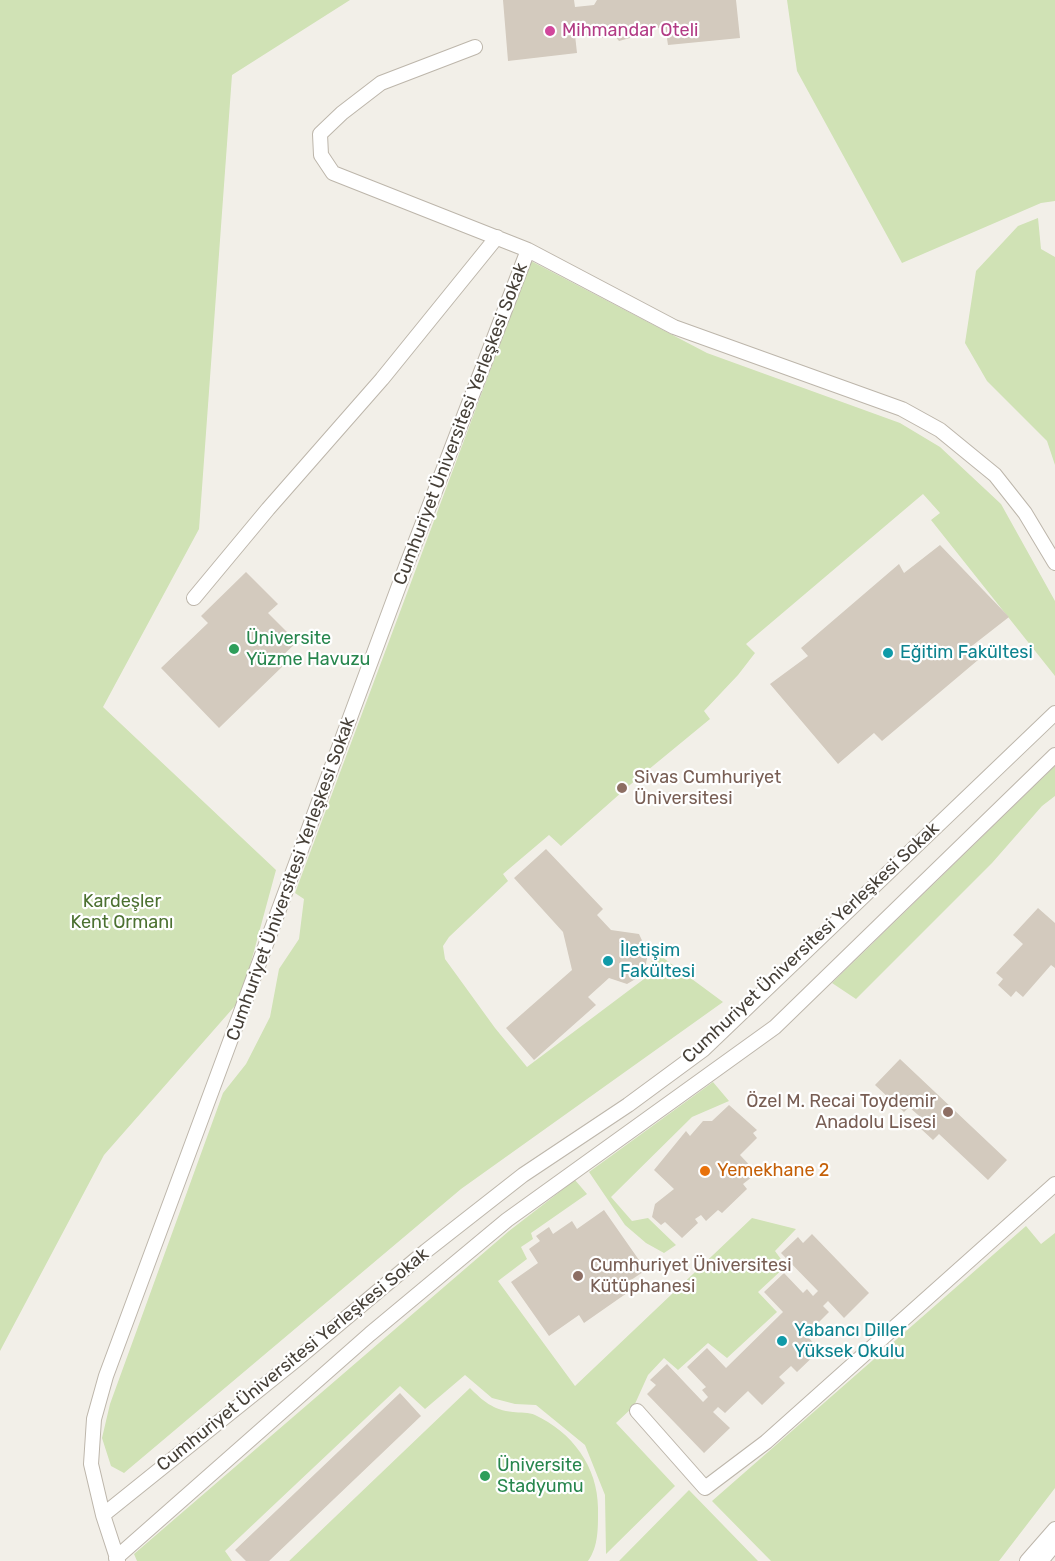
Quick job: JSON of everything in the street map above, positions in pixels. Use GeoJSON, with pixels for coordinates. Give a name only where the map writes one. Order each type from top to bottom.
{"type":"FeatureCollection","features":[{"type":"Feature","properties":{"kind":"street","name":"Cumhuriyet Üniversitesi Yerleşkesi Sokak"},"geometry":{"type":"LineString","coordinates":[[475,47],[381,83],[342,113],[320,134],[321,155],[333,173],[528,250],[674,327],[902,409],[940,430],[995,475],[1025,513],[1055,563]]}},
{"type":"Feature","properties":{"kind":"street","name":"Cumhuriyet Üniversitesi Yerleşkesi Sokak"},"geometry":{"type":"LineString","coordinates":[[194,598],[268,509],[382,379],[497,237]]}},
{"type":"Feature","properties":{"kind":"street","name":"Cumhuriyet Üniversitesi Yerleşkesi Sokak"},"geometry":{"type":"LineString","coordinates":[[528,250],[407,564],[106,1376],[94,1419],[91,1464],[103,1515],[117,1559],[370,1334],[507,1220],[775,1027],[1055,756]]}},
{"type":"Feature","properties":{"kind":"street","name":"Cumhuriyet Üniversitesi Yerleşkesi Sokak"},"geometry":{"type":"LineString","coordinates":[[103,1515],[286,1368],[426,1251],[523,1175],[704,1049],[1055,713]]}},
{"type":"Feature","properties":{"kind":"street"},"geometry":{"type":"LineString","coordinates":[[637,1411],[705,1488],[766,1442],[1055,1184]]}},
{"type":"Feature","properties":{"kind":"street"},"geometry":{"type":"LineString","coordinates":[[1027,1561],[1055,1529]]}},
{"type":"Feature","properties":{"kind":"street"},"geometry":{"type":"LineString","coordinates":[[1041,1561],[1055,1544]]}},
{"type":"Feature","properties":{"kind":"green space","name":"Kardeşler Kent Ormanı"},"geometry":{"type":"Polygon","coordinates":[[[0,0],[350,0],[232,75],[199,529],[103,707],[276,870],[241,999],[104,1155],[0,1351],[0,0]]]}},
{"type":"Feature","properties":{"kind":"green space"},"geometry":{"type":"Polygon","coordinates":[[[787,0],[1055,0],[1055,201],[1041,203],[902,263],[797,71],[787,0]]]}},
{"type":"Feature","properties":{"kind":"green space"},"geometry":{"type":"Polygon","coordinates":[[[1038,218],[1041,249],[1055,257],[1055,465],[1047,441],[987,381],[965,343],[976,271],[1018,226],[1038,218]]]}},
{"type":"Feature","properties":{"kind":"green space"},"geometry":{"type":"Polygon","coordinates":[[[531,261],[707,353],[900,423],[940,447],[1001,504],[1055,601],[1055,676],[931,520],[940,513],[923,494],[746,644],[755,653],[704,711],[710,719],[561,846],[549,835],[503,874],[508,881],[449,937],[443,946],[445,959],[495,1028],[527,1067],[648,976],[654,951],[723,1002],[461,1189],[124,1473],[111,1466],[102,1438],[110,1404],[223,1093],[246,1064],[270,1017],[279,969],[299,939],[304,899],[295,893],[531,261]]]}},
{"type":"Feature","properties":{"kind":"green space"},"geometry":{"type":"Polygon","coordinates":[[[1055,766],[1055,796],[1042,806],[992,863],[856,999],[832,983],[1055,766]]]}},
{"type":"Feature","properties":{"kind":"green space"},"geometry":{"type":"Polygon","coordinates":[[[713,1082],[729,1101],[692,1117],[611,1197],[632,1221],[648,1218],[676,1245],[664,1253],[646,1243],[625,1225],[589,1172],[713,1082]]]}},
{"type":"Feature","properties":{"kind":"green space"},"geometry":{"type":"Polygon","coordinates":[[[575,1180],[587,1194],[531,1233],[533,1239],[521,1247],[527,1259],[498,1281],[575,1386],[752,1218],[796,1229],[775,1251],[786,1266],[758,1292],[777,1312],[727,1358],[708,1343],[678,1370],[664,1358],[648,1375],[634,1406],[616,1423],[675,1486],[606,1554],[605,1495],[585,1445],[536,1405],[515,1404],[492,1398],[465,1375],[425,1409],[400,1386],[225,1551],[232,1561],[137,1561],[134,1554],[509,1231],[575,1180]]]}},
{"type":"Feature","properties":{"kind":"green space"},"geometry":{"type":"Polygon","coordinates":[[[1026,1226],[1041,1244],[1055,1233],[1055,1488],[999,1561],[771,1561],[712,1501],[1026,1226]]]}},
{"type":"Feature","properties":{"kind":"green space","name":"Üniversite Stadyumu"},"geometry":{"type":"Polygon","coordinates":[[[470,1388],[494,1407],[506,1411],[533,1414],[548,1422],[571,1441],[580,1452],[588,1465],[597,1493],[598,1529],[592,1555],[588,1561],[289,1561],[470,1388]]]}},
{"type":"Feature","properties":{"kind":"green space"},"geometry":{"type":"Polygon","coordinates":[[[689,1490],[758,1561],[619,1561],[689,1490]]]}},
{"type":"Feature","properties":{"kind":"building","name":"Mihmandar Oteli"},"geometry":{"type":"Polygon","coordinates":[[[503,0],[574,0],[575,7],[594,5],[597,0],[736,0],[740,38],[668,45],[665,26],[651,30],[642,36],[634,32],[630,38],[619,41],[615,36],[603,38],[595,30],[591,36],[583,36],[579,32],[575,35],[577,53],[508,61],[503,0]]]}},
{"type":"Feature","properties":{"kind":"building","name":"Eğitim Fakültesi"},"geometry":{"type":"Polygon","coordinates":[[[940,545],[1009,617],[968,649],[978,660],[882,741],[874,733],[838,764],[770,684],[808,656],[801,648],[899,564],[904,573],[940,545]]]}},
{"type":"Feature","properties":{"kind":"building","name":"Üniversite Yüzme Havuzu"},"geometry":{"type":"Polygon","coordinates":[[[246,572],[278,604],[268,613],[297,642],[281,657],[286,663],[219,728],[161,668],[208,623],[201,616],[246,572]]]}},
{"type":"Feature","properties":{"kind":"building","name":"İletişim Fakültesi"},"geometry":{"type":"Polygon","coordinates":[[[546,849],[603,909],[597,915],[611,930],[639,934],[648,953],[644,974],[627,984],[609,978],[588,997],[596,1005],[534,1060],[506,1028],[572,970],[563,932],[514,878],[546,849]]]}},
{"type":"Feature","properties":{"kind":"building"},"geometry":{"type":"Polygon","coordinates":[[[1038,908],[1055,923],[1055,968],[1051,965],[1023,997],[1016,991],[1011,997],[998,985],[1003,979],[996,973],[1023,944],[1013,935],[1038,908]]]}},
{"type":"Feature","properties":{"kind":"building"},"geometry":{"type":"Polygon","coordinates":[[[900,1059],[1007,1160],[988,1180],[939,1134],[933,1140],[920,1128],[926,1122],[909,1107],[904,1112],[875,1085],[900,1059]]]}},
{"type":"Feature","properties":{"kind":"building","name":"Yemekhane 2"},"geometry":{"type":"Polygon","coordinates":[[[729,1105],[757,1130],[753,1133],[757,1138],[740,1155],[757,1173],[743,1184],[747,1189],[722,1213],[718,1210],[706,1221],[701,1215],[695,1219],[698,1223],[682,1238],[665,1222],[661,1225],[652,1217],[655,1204],[674,1189],[654,1170],[686,1131],[690,1136],[703,1121],[712,1121],[729,1105]]]}},
{"type":"Feature","properties":{"kind":"building","name":"Cumhuriyet Üniversitesi Kütüphanesi"},"geometry":{"type":"Polygon","coordinates":[[[604,1210],[646,1270],[622,1286],[627,1293],[584,1323],[579,1315],[549,1336],[511,1282],[538,1263],[529,1249],[540,1241],[536,1236],[549,1227],[553,1234],[572,1221],[577,1229],[604,1210]]]}},
{"type":"Feature","properties":{"kind":"building","name":"Yabancı Diller Yüksek Okulu"},"geometry":{"type":"Polygon","coordinates":[[[812,1234],[869,1293],[844,1318],[828,1301],[823,1306],[829,1312],[806,1335],[820,1350],[797,1372],[791,1366],[779,1377],[785,1383],[762,1405],[748,1391],[725,1413],[718,1407],[713,1412],[730,1428],[704,1453],[647,1394],[656,1385],[650,1380],[667,1364],[703,1402],[708,1397],[702,1390],[706,1387],[687,1367],[707,1348],[726,1368],[783,1312],[764,1292],[784,1273],[803,1293],[807,1289],[813,1296],[818,1291],[781,1253],[798,1237],[803,1243],[812,1234]]]}},
{"type":"Feature","properties":{"kind":"building"},"geometry":{"type":"Polygon","coordinates":[[[400,1393],[421,1416],[269,1561],[246,1561],[235,1550],[400,1393]]]}},
{"type":"Feature","properties":{"kind":"place","name":"Mihmandar Oteli"},"geometry":{"type":"Point","coordinates":[550,31]}},
{"type":"Feature","properties":{"kind":"place","name":"Üniversite Yüzme Havuzu"},"geometry":{"type":"Point","coordinates":[234,649]}},
{"type":"Feature","properties":{"kind":"place","name":"Eğitim Fakültesi"},"geometry":{"type":"Point","coordinates":[888,653]}},
{"type":"Feature","properties":{"kind":"place","name":"Sivas Cumhuriyet Üniversitesi"},"geometry":{"type":"Point","coordinates":[622,788]}},
{"type":"Feature","properties":{"kind":"place","name":"İletişim Fakültesi"},"geometry":{"type":"Point","coordinates":[608,961]}},
{"type":"Feature","properties":{"kind":"place","name":"Özel M. Recai Toydemir Anadolu Lisesi"},"geometry":{"type":"Point","coordinates":[948,1112]}},
{"type":"Feature","properties":{"kind":"place","name":"Yemekhane 2"},"geometry":{"type":"Point","coordinates":[705,1171]}},
{"type":"Feature","properties":{"kind":"place","name":"Cumhuriyet Üniversitesi Kütüphanesi"},"geometry":{"type":"Point","coordinates":[578,1276]}},
{"type":"Feature","properties":{"kind":"place","name":"Yabancı Diller Yüksek Okulu"},"geometry":{"type":"Point","coordinates":[782,1341]}},
{"type":"Feature","properties":{"kind":"place","name":"Üniversite Stadyumu"},"geometry":{"type":"Point","coordinates":[485,1476]}}]}
